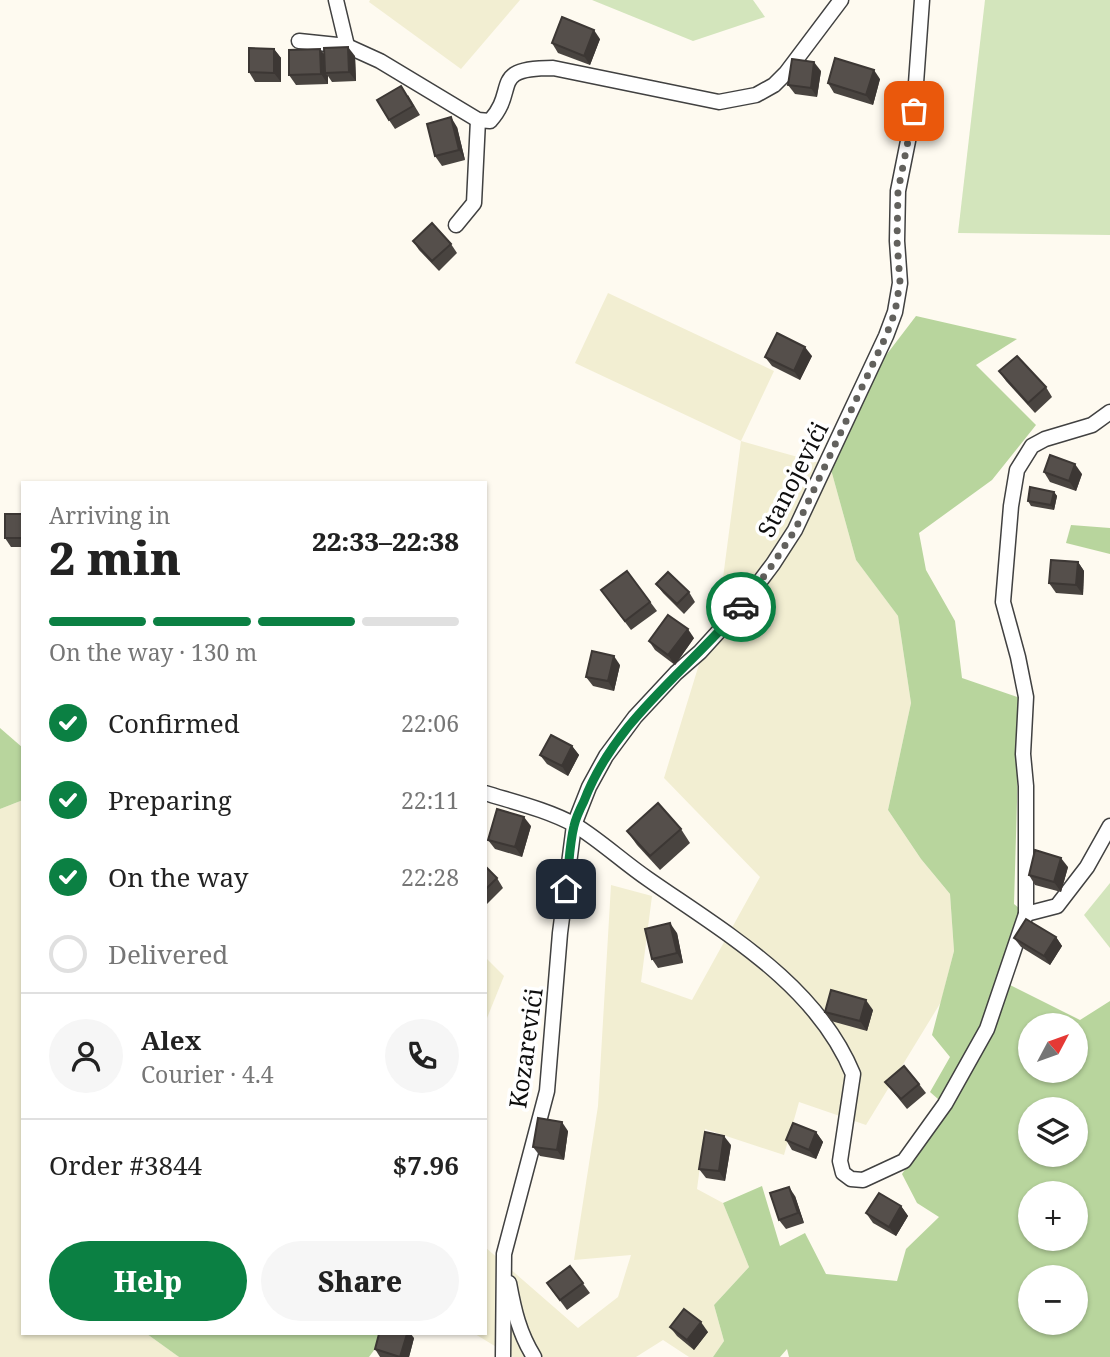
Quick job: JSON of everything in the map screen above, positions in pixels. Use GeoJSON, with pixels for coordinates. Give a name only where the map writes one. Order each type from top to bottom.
{"type":"FeatureCollection","features":[{"type":"Feature","properties":{"kind":"street"},"geometry":{"type":"LineString","coordinates":[[336,0],[347,46]]}},
{"type":"Feature","properties":{"kind":"street"},"geometry":{"type":"LineString","coordinates":[[299,41],[347,46],[380,61],[478,120],[490,121],[496,115],[507,83],[525,68],[553,68],[719,102],[756,95],[774,85],[786,73],[841,0]]}},
{"type":"Feature","properties":{"kind":"street","name":"Stanojevići"},"geometry":{"type":"LineString","coordinates":[[574,825],[589,787],[606,756],[635,717],[676,673],[701,652],[740,608],[795,530],[886,336],[895,312],[900,282],[898,191],[914,111],[922,0]]}},
{"type":"Feature","properties":{"kind":"street"},"geometry":{"type":"LineString","coordinates":[[456,225],[474,202],[478,120]]}},
{"type":"Feature","properties":{"kind":"street"},"geometry":{"type":"LineString","coordinates":[[487,794],[525,805],[574,825],[752,951],[801,996],[827,1029],[853,1074],[840,1161],[843,1173],[852,1179],[863,1180],[904,1161],[945,1104],[987,1029],[1026,914],[1026,786],[1023,754],[1026,697],[1003,602],[1011,506],[1017,470],[1032,446],[1045,439],[1092,425],[1110,412]]}},
{"type":"Feature","properties":{"kind":"street","name":"Kozarevići"},"geometry":{"type":"LineString","coordinates":[[503,1357],[502,1273],[511,1218],[547,1091],[560,933],[574,825]]}},
{"type":"Feature","properties":{"kind":"street"},"geometry":{"type":"LineString","coordinates":[[1026,914],[1057,906],[1087,867],[1110,826]]}},
{"type":"Feature","properties":{"kind":"street"},"geometry":{"type":"LineString","coordinates":[[502,1273],[509,1281],[523,1339],[534,1357]]}},
{"type":"Feature","properties":{"kind":"shaded area"},"geometry":{"type":"Polygon","coordinates":[[[520,0],[461,69],[369,2],[520,0]]]}},
{"type":"Feature","properties":{"kind":"shaded area"},"geometry":{"type":"Polygon","coordinates":[[[608,293],[774,371],[741,441],[575,363],[608,293]]]}},
{"type":"Feature","properties":{"kind":"shaded area"},"geometry":{"type":"Polygon","coordinates":[[[741,441],[830,466],[856,560],[898,616],[911,703],[888,810],[921,859],[950,894],[954,951],[941,1002],[866,1125],[799,1102],[784,1155],[705,1129],[697,1189],[723,1203],[749,1267],[714,1305],[724,1341],[713,1357],[689,1357],[663,1340],[636,1357],[513,1357],[477,1335],[487,1335],[487,1249],[578,1328],[618,1297],[631,1255],[574,1260],[598,1106],[611,885],[652,896],[641,982],[692,1000],[760,877],[664,778],[721,593],[741,441]]]}},
{"type":"Feature","properties":{"kind":"shaded area"},"geometry":{"type":"Polygon","coordinates":[[[21,801],[21,1335],[148,1335],[179,1357],[0,1357],[0,809],[21,801]]]}},
{"type":"Feature","properties":{"kind":"shaded area"},"geometry":{"type":"Polygon","coordinates":[[[487,959],[504,976],[487,1018],[487,959]]]}},
{"type":"Feature","properties":{"kind":"green space"},"geometry":{"type":"Polygon","coordinates":[[[592,0],[753,0],[765,17],[693,41],[592,0]]]}},
{"type":"Feature","properties":{"kind":"green space"},"geometry":{"type":"Polygon","coordinates":[[[985,0],[1110,0],[1110,235],[958,233],[985,0]]]}},
{"type":"Feature","properties":{"kind":"green space"},"geometry":{"type":"Polygon","coordinates":[[[916,316],[1017,339],[976,365],[1036,425],[992,480],[919,533],[926,570],[955,621],[962,678],[1020,698],[1014,904],[1026,914],[996,978],[1066,1013],[1018,1013],[1018,1083],[1088,1083],[1088,1015],[1110,1001],[1110,1357],[789,1357],[787,1349],[780,1357],[713,1357],[724,1341],[714,1305],[749,1267],[723,1203],[762,1186],[780,1246],[805,1233],[826,1274],[897,1281],[906,1249],[939,1217],[917,1203],[902,1174],[947,1107],[930,1092],[950,1057],[932,1035],[954,951],[950,894],[921,859],[888,810],[911,703],[898,616],[856,560],[830,466],[874,371],[916,316]]]}},
{"type":"Feature","properties":{"kind":"green space"},"geometry":{"type":"Polygon","coordinates":[[[1071,525],[1110,528],[1110,554],[1066,543],[1071,525]]]}},
{"type":"Feature","properties":{"kind":"green space"},"geometry":{"type":"Polygon","coordinates":[[[0,728],[21,746],[21,801],[0,809],[0,728]]]}},
{"type":"Feature","properties":{"kind":"green space"},"geometry":{"type":"Polygon","coordinates":[[[1110,883],[1110,948],[1084,915],[1110,883]]]}},
{"type":"Feature","properties":{"kind":"green space"},"geometry":{"type":"Polygon","coordinates":[[[148,1335],[385,1335],[369,1357],[179,1357],[148,1335]]]}},
{"type":"Feature","properties":{"kind":"building"},"geometry":{"type":"Polygon","coordinates":[[[562,17],[594,30],[584,56],[552,43],[562,17]]]}},
{"type":"Feature","properties":{"kind":"building"},"geometry":{"type":"Polygon","coordinates":[[[348,47],[349,72],[325,73],[324,48],[348,47]]]}},
{"type":"Feature","properties":{"kind":"building"},"geometry":{"type":"Polygon","coordinates":[[[249,48],[274,49],[274,73],[249,72],[249,48]]]}},
{"type":"Feature","properties":{"kind":"building"},"geometry":{"type":"Polygon","coordinates":[[[320,49],[321,74],[289,75],[289,50],[320,49]]]}},
{"type":"Feature","properties":{"kind":"building"},"geometry":{"type":"Polygon","coordinates":[[[835,58],[874,70],[866,95],[828,83],[835,58]]]}},
{"type":"Feature","properties":{"kind":"building"},"geometry":{"type":"Polygon","coordinates":[[[792,59],[814,62],[811,88],[788,85],[792,59]]]}},
{"type":"Feature","properties":{"kind":"building"},"geometry":{"type":"Polygon","coordinates":[[[401,86],[413,106],[389,120],[377,100],[401,86]]]}},
{"type":"Feature","properties":{"kind":"building"},"geometry":{"type":"Polygon","coordinates":[[[451,117],[459,150],[435,156],[427,124],[451,117]]]}},
{"type":"Feature","properties":{"kind":"building"},"geometry":{"type":"Polygon","coordinates":[[[432,223],[451,244],[432,261],[413,241],[432,223]]]}},
{"type":"Feature","properties":{"kind":"building"},"geometry":{"type":"Polygon","coordinates":[[[777,333],[805,347],[794,371],[765,357],[777,333]]]}},
{"type":"Feature","properties":{"kind":"building"},"geometry":{"type":"Polygon","coordinates":[[[1017,356],[1046,387],[1028,403],[999,371],[1017,356]]]}},
{"type":"Feature","properties":{"kind":"building"},"geometry":{"type":"Polygon","coordinates":[[[1050,455],[1075,464],[1069,481],[1044,472],[1050,455]]]}},
{"type":"Feature","properties":{"kind":"building"},"geometry":{"type":"Polygon","coordinates":[[[1030,487],[1054,492],[1051,505],[1028,501],[1030,487]]]}},
{"type":"Feature","properties":{"kind":"building"},"geometry":{"type":"Polygon","coordinates":[[[5,514],[21,514],[21,538],[5,538],[5,514]]]}},
{"type":"Feature","properties":{"kind":"building"},"geometry":{"type":"Polygon","coordinates":[[[1051,560],[1078,562],[1076,585],[1049,583],[1051,560]]]}},
{"type":"Feature","properties":{"kind":"building"},"geometry":{"type":"Polygon","coordinates":[[[627,571],[650,602],[625,621],[601,590],[627,571]]]}},
{"type":"Feature","properties":{"kind":"building"},"geometry":{"type":"Polygon","coordinates":[[[668,572],[689,592],[677,604],[656,584],[668,572]]]}},
{"type":"Feature","properties":{"kind":"building"},"geometry":{"type":"Polygon","coordinates":[[[668,615],[688,629],[668,655],[649,641],[668,615]]]}},
{"type":"Feature","properties":{"kind":"building"},"geometry":{"type":"Polygon","coordinates":[[[592,651],[614,656],[608,681],[586,677],[592,651]]]}},
{"type":"Feature","properties":{"kind":"building"},"geometry":{"type":"Polygon","coordinates":[[[551,735],[572,746],[562,766],[540,755],[551,735]]]}},
{"type":"Feature","properties":{"kind":"building"},"geometry":{"type":"Polygon","coordinates":[[[658,803],[681,829],[650,856],[627,831],[658,803]]]}},
{"type":"Feature","properties":{"kind":"building"},"geometry":{"type":"Polygon","coordinates":[[[497,809],[524,817],[515,847],[488,840],[497,809]]]}},
{"type":"Feature","properties":{"kind":"building"},"geometry":{"type":"Polygon","coordinates":[[[1035,850],[1061,858],[1054,882],[1029,875],[1035,850]]]}},
{"type":"Feature","properties":{"kind":"building"},"geometry":{"type":"Polygon","coordinates":[[[487,868],[497,878],[487,888],[487,868]]]}},
{"type":"Feature","properties":{"kind":"building"},"geometry":{"type":"Polygon","coordinates":[[[1026,919],[1056,937],[1044,956],[1014,938],[1026,919]]]}},
{"type":"Feature","properties":{"kind":"building"},"geometry":{"type":"Polygon","coordinates":[[[670,923],[677,953],[652,959],[645,929],[670,923]]]}},
{"type":"Feature","properties":{"kind":"building"},"geometry":{"type":"Polygon","coordinates":[[[831,990],[866,1000],[860,1021],[825,1012],[831,990]]]}},
{"type":"Feature","properties":{"kind":"building"},"geometry":{"type":"Polygon","coordinates":[[[904,1066],[919,1084],[901,1099],[885,1082],[904,1066]]]}},
{"type":"Feature","properties":{"kind":"building"},"geometry":{"type":"Polygon","coordinates":[[[538,1118],[562,1122],[557,1150],[533,1147],[538,1118]]]}},
{"type":"Feature","properties":{"kind":"building"},"geometry":{"type":"Polygon","coordinates":[[[793,1123],[816,1132],[809,1150],[786,1140],[793,1123]]]}},
{"type":"Feature","properties":{"kind":"building"},"geometry":{"type":"Polygon","coordinates":[[[705,1132],[724,1136],[719,1171],[699,1169],[705,1132]]]}},
{"type":"Feature","properties":{"kind":"building"},"geometry":{"type":"Polygon","coordinates":[[[789,1187],[798,1213],[779,1220],[770,1193],[789,1187]]]}},
{"type":"Feature","properties":{"kind":"building"},"geometry":{"type":"Polygon","coordinates":[[[879,1193],[901,1206],[889,1227],[866,1213],[879,1193]]]}},
{"type":"Feature","properties":{"kind":"building"},"geometry":{"type":"Polygon","coordinates":[[[570,1266],[583,1283],[560,1300],[547,1283],[570,1266]]]}},
{"type":"Feature","properties":{"kind":"building"},"geometry":{"type":"Polygon","coordinates":[[[684,1309],[701,1322],[687,1340],[670,1327],[684,1309]]]}},
{"type":"Feature","properties":{"kind":"building"},"geometry":{"type":"Polygon","coordinates":[[[379,1335],[407,1335],[400,1357],[375,1349],[379,1335]]]}},
{"type":"Feature","properties":{"kind":"way so far"},"geometry":{"type":"LineString","coordinates":[[741,607],[795,530],[895,312],[900,282],[898,191],[914,111]]}},
{"type":"Feature","properties":{"kind":"route"},"geometry":{"type":"LineString","coordinates":[[566,889],[574,825],[589,787],[606,756],[635,717],[676,673],[701,652],[741,607]]}}]}
